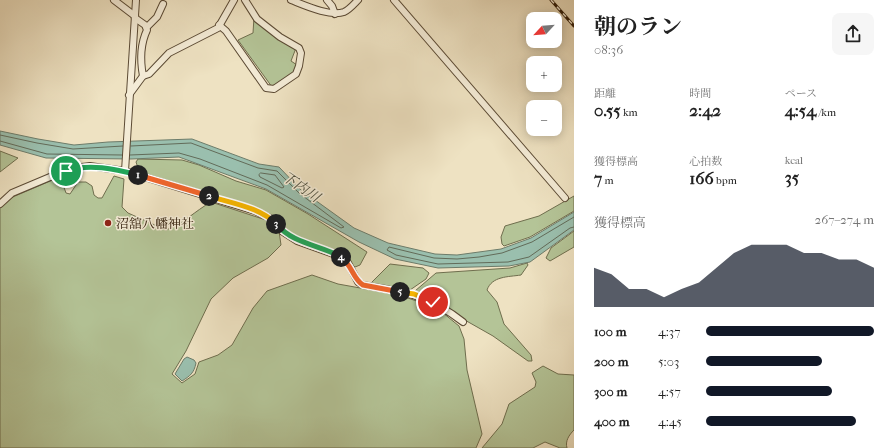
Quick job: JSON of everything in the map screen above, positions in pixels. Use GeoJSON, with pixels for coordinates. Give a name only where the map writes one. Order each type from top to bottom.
{"type":"FeatureCollection","features":[{"type":"Feature","properties":{"kind":"street"},"geometry":{"type":"LineString","coordinates":[[114,0],[147,27]]}},
{"type":"Feature","properties":{"kind":"street"},"geometry":{"type":"LineString","coordinates":[[126,169],[129,95],[136,0]]}},
{"type":"Feature","properties":{"kind":"street"},"geometry":{"type":"LineString","coordinates":[[129,95],[143,76],[149,74],[169,53],[208,34],[219,25],[234,0]]}},
{"type":"Feature","properties":{"kind":"street"},"geometry":{"type":"LineString","coordinates":[[219,25],[226,31],[266,88],[274,89],[296,74],[301,53],[299,48],[280,37],[257,19],[244,0]]}},
{"type":"Feature","properties":{"kind":"street"},"geometry":{"type":"LineString","coordinates":[[291,0],[307,7],[335,14],[345,12],[358,0]]}},
{"type":"Feature","properties":{"kind":"street"},"geometry":{"type":"LineString","coordinates":[[327,0],[332,6],[335,14]]}},
{"type":"Feature","properties":{"kind":"street"},"geometry":{"type":"LineString","coordinates":[[394,0],[565,198]]}},
{"type":"Feature","properties":{"kind":"street"},"geometry":{"type":"LineString","coordinates":[[143,76],[141,51],[147,27],[157,17],[163,4]]}},
{"type":"Feature","properties":{"kind":"street"},"geometry":{"type":"LineString","coordinates":[[90,166],[106,172],[132,176]]}},
{"type":"Feature","properties":{"kind":"street"},"geometry":{"type":"LineString","coordinates":[[0,204],[12,193],[74,168],[90,166],[126,169],[255,211],[270,218],[283,232],[297,241],[338,256],[347,261],[358,282],[363,285],[414,294],[433,302],[463,322]]}},
{"type":"Feature","properties":{"kind":"shaded area"},"geometry":{"type":"Polygon","coordinates":[[[254,17],[296,48],[291,61],[297,65],[293,73],[272,87],[238,40],[253,33],[254,17]]]}},
{"type":"Feature","properties":{"kind":"shaded area"},"geometry":{"type":"Polygon","coordinates":[[[0,151],[18,158],[0,172],[0,151]]]}},
{"type":"Feature","properties":{"kind":"shaded area"},"geometry":{"type":"Polygon","coordinates":[[[138,159],[182,160],[199,165],[236,181],[266,190],[308,214],[367,252],[360,265],[355,267],[289,232],[271,216],[140,174],[136,162],[138,159]]]}},
{"type":"Feature","properties":{"kind":"shaded area"},"geometry":{"type":"Polygon","coordinates":[[[114,176],[124,179],[122,207],[128,213],[166,230],[178,224],[211,202],[269,221],[279,231],[281,245],[268,258],[233,278],[211,299],[186,351],[172,374],[182,383],[195,374],[199,362],[218,355],[232,345],[253,308],[267,291],[312,275],[338,284],[399,295],[437,308],[459,326],[464,339],[467,370],[482,434],[476,448],[0,448],[0,207],[8,199],[55,179],[61,179],[66,193],[70,194],[78,182],[86,182],[92,186],[94,195],[98,198],[102,198],[114,176]]]}},
{"type":"Feature","properties":{"kind":"shaded area"},"geometry":{"type":"Polygon","coordinates":[[[574,196],[574,211],[530,237],[504,246],[502,244],[501,237],[505,226],[539,216],[574,196]]]}},
{"type":"Feature","properties":{"kind":"shaded area"},"geometry":{"type":"Polygon","coordinates":[[[574,231],[574,247],[550,261],[546,258],[551,248],[574,231]]]}},
{"type":"Feature","properties":{"kind":"shaded area"},"geometry":{"type":"Polygon","coordinates":[[[527,263],[528,265],[521,275],[501,278],[489,285],[487,290],[497,302],[504,324],[531,355],[532,361],[528,361],[493,336],[463,319],[438,301],[415,291],[436,273],[510,268],[527,263]]]}},
{"type":"Feature","properties":{"kind":"shaded area"},"geometry":{"type":"Polygon","coordinates":[[[390,264],[423,268],[429,273],[426,279],[410,290],[371,283],[390,264]]]}},
{"type":"Feature","properties":{"kind":"shaded area"},"geometry":{"type":"Polygon","coordinates":[[[543,366],[558,374],[574,375],[574,430],[568,438],[567,448],[560,448],[545,442],[533,448],[482,448],[502,424],[509,404],[535,387],[536,382],[532,373],[543,366]]]}},
{"type":"Feature","properties":{"kind":"water"},"geometry":{"type":"Polygon","coordinates":[[[0,131],[74,145],[108,142],[192,139],[259,164],[279,167],[301,190],[354,228],[388,243],[435,254],[457,255],[501,249],[531,238],[574,212],[574,230],[530,262],[509,266],[438,268],[395,259],[359,242],[266,189],[179,157],[131,159],[46,158],[0,145],[0,131]]]}},
{"type":"Feature","properties":{"kind":"water"},"geometry":{"type":"Polygon","coordinates":[[[187,357],[194,360],[196,363],[191,374],[182,381],[175,374],[184,359],[187,357]]]}},
{"type":"Feature","properties":{"kind":"railway"},"geometry":{"type":"LineString","coordinates":[[551,0],[574,26]]}},
{"type":"Feature","properties":{"kind":"place","name":"沼舘八幡神社"},"geometry":{"type":"Point","coordinates":[108,223]}},
{"type":"Feature","properties":{"kind":"route"},"geometry":{"type":"LineString","coordinates":[[66,171],[84,166],[125,171],[255,211],[270,218],[283,232],[297,241],[338,256],[347,261],[358,282],[363,285],[414,294],[433,302]]}},
{"type":"Feature","properties":{"kind":"water label","name":"下内川"},"geometry":{"type":"Point","coordinates":[301,187]}}]}
